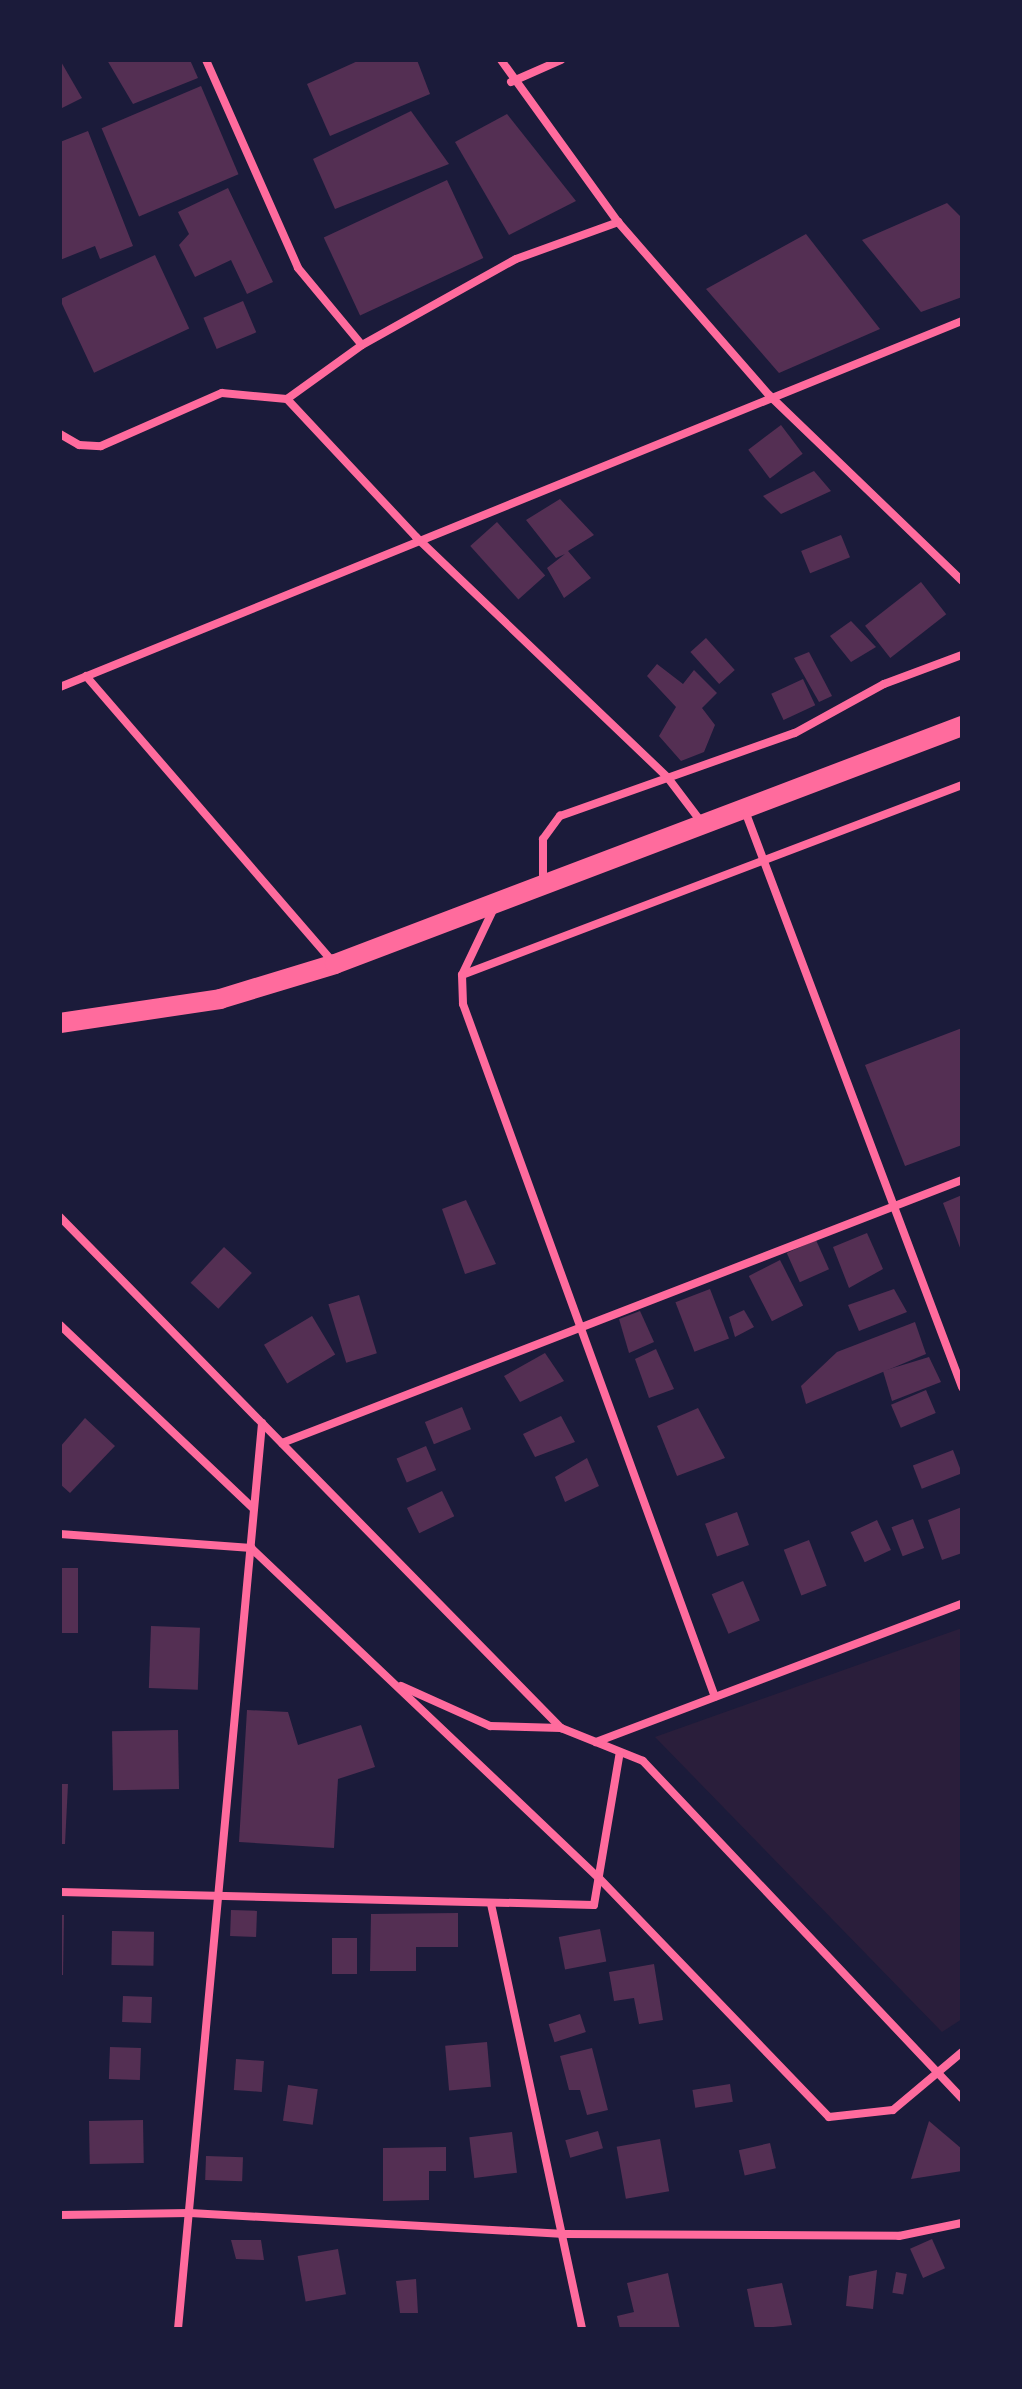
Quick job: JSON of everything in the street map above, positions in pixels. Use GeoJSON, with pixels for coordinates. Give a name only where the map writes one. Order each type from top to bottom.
{"type":"FeatureCollection","features":[{"type":"Feature","properties":{"kind":"highway"},"geometry":{"type":"LineString","coordinates":[[60,1023],[220,999],[335,964],[705,827],[962,726]]}},
{"type":"Feature","properties":{"kind":"street"},"geometry":{"type":"LineString","coordinates":[[206,60],[298,268],[362,345]]}},
{"type":"Feature","properties":{"kind":"street"},"geometry":{"type":"LineString","coordinates":[[501,60],[511,82],[618,222],[769,395],[962,581]]}},
{"type":"Feature","properties":{"kind":"street"},"geometry":{"type":"LineString","coordinates":[[511,82],[561,60]]}},
{"type":"Feature","properties":{"kind":"street"},"geometry":{"type":"LineString","coordinates":[[60,434],[79,445],[101,446],[222,393],[287,399],[362,345],[516,259],[618,222]]}},
{"type":"Feature","properties":{"kind":"street"},"geometry":{"type":"LineString","coordinates":[[60,687],[416,537],[962,321]]}},
{"type":"Feature","properties":{"kind":"street"},"geometry":{"type":"LineString","coordinates":[[287,399],[416,537],[668,778],[705,827]]}},
{"type":"Feature","properties":{"kind":"street"},"geometry":{"type":"LineString","coordinates":[[543,887],[543,839],[551,824],[795,733],[884,684],[962,655]]}},
{"type":"Feature","properties":{"kind":"street"},"geometry":{"type":"LineString","coordinates":[[86,676],[335,964]]}},
{"type":"Feature","properties":{"kind":"street"},"geometry":{"type":"LineString","coordinates":[[462,975],[962,785]]}},
{"type":"Feature","properties":{"kind":"street"},"geometry":{"type":"LineString","coordinates":[[745,811],[962,1387]]}},
{"type":"Feature","properties":{"kind":"street"},"geometry":{"type":"LineString","coordinates":[[494,907],[462,975],[463,1004],[715,1697]]}},
{"type":"Feature","properties":{"kind":"street"},"geometry":{"type":"LineString","coordinates":[[282,1443],[962,1180]]}},
{"type":"Feature","properties":{"kind":"street"},"geometry":{"type":"LineString","coordinates":[[60,1217],[561,1728]]}},
{"type":"Feature","properties":{"kind":"street"},"geometry":{"type":"LineString","coordinates":[[60,1325],[254,1509]]}},
{"type":"Feature","properties":{"kind":"street"},"geometry":{"type":"LineString","coordinates":[[178,2329],[262,1423]]}},
{"type":"Feature","properties":{"kind":"street"},"geometry":{"type":"LineString","coordinates":[[60,1534],[251,1548],[598,1877],[829,2117],[893,2110],[962,2052]]}},
{"type":"Feature","properties":{"kind":"street"},"geometry":{"type":"LineString","coordinates":[[596,1742],[962,1604]]}},
{"type":"Feature","properties":{"kind":"street"},"geometry":{"type":"LineString","coordinates":[[393,1682],[490,1726],[561,1728],[643,1761],[940,2068],[962,2098]]}},
{"type":"Feature","properties":{"kind":"street"},"geometry":{"type":"LineString","coordinates":[[60,1892],[219,1901],[594,1905],[620,1752]]}},
{"type":"Feature","properties":{"kind":"street"},"geometry":{"type":"LineString","coordinates":[[491,1904],[582,2329]]}},
{"type":"Feature","properties":{"kind":"street"},"geometry":{"type":"LineString","coordinates":[[60,2215],[190,2213],[564,2234],[899,2236],[962,2223]]}},
{"type":"Feature","properties":{"kind":"shaded area"},"geometry":{"type":"Polygon","coordinates":[[[962,1628],[962,2019],[942,2032],[655,1737],[962,1628]]]}},
{"type":"Feature","properties":{"kind":"building"},"geometry":{"type":"Polygon","coordinates":[[[60,60],[82,98],[60,109],[60,60]]]}},
{"type":"Feature","properties":{"kind":"building"},"geometry":{"type":"Polygon","coordinates":[[[107,60],[190,60],[198,78],[133,104],[107,60]]]}},
{"type":"Feature","properties":{"kind":"building"},"geometry":{"type":"Polygon","coordinates":[[[360,60],[417,60],[430,94],[330,136],[307,84],[360,60]]]}},
{"type":"Feature","properties":{"kind":"building"},"geometry":{"type":"Polygon","coordinates":[[[201,86],[239,174],[139,217],[102,128],[201,86]]]}},
{"type":"Feature","properties":{"kind":"building"},"geometry":{"type":"Polygon","coordinates":[[[411,111],[449,164],[335,209],[313,159],[411,111]]]}},
{"type":"Feature","properties":{"kind":"building"},"geometry":{"type":"Polygon","coordinates":[[[507,114],[576,201],[509,235],[455,142],[507,114]]]}},
{"type":"Feature","properties":{"kind":"building"},"geometry":{"type":"Polygon","coordinates":[[[88,131],[133,246],[100,259],[95,246],[60,260],[60,142],[88,131]]]}},
{"type":"Feature","properties":{"kind":"building"},"geometry":{"type":"Polygon","coordinates":[[[447,180],[483,258],[360,315],[324,237],[447,180]]]}},
{"type":"Feature","properties":{"kind":"building"},"geometry":{"type":"Polygon","coordinates":[[[228,188],[273,282],[247,294],[231,260],[195,277],[179,245],[189,234],[178,212],[228,188]]]}},
{"type":"Feature","properties":{"kind":"building"},"geometry":{"type":"Polygon","coordinates":[[[947,203],[962,218],[962,297],[921,312],[862,240],[947,203]]]}},
{"type":"Feature","properties":{"kind":"building"},"geometry":{"type":"Polygon","coordinates":[[[806,234],[880,329],[779,373],[706,289],[806,234]]]}},
{"type":"Feature","properties":{"kind":"building"},"geometry":{"type":"Polygon","coordinates":[[[155,255],[189,328],[94,373],[60,299],[155,255]]]}},
{"type":"Feature","properties":{"kind":"building"},"geometry":{"type":"Polygon","coordinates":[[[243,301],[256,332],[217,349],[203,318],[243,301]]]}},
{"type":"Feature","properties":{"kind":"building"},"geometry":{"type":"Polygon","coordinates":[[[781,425],[803,454],[770,478],[748,450],[781,425]]]}},
{"type":"Feature","properties":{"kind":"building"},"geometry":{"type":"Polygon","coordinates":[[[814,471],[831,491],[781,514],[763,496],[814,471]]]}},
{"type":"Feature","properties":{"kind":"building"},"geometry":{"type":"Polygon","coordinates":[[[560,499],[594,535],[568,551],[591,578],[564,598],[547,568],[565,554],[556,558],[526,520],[560,499]]]}},
{"type":"Feature","properties":{"kind":"building"},"geometry":{"type":"Polygon","coordinates":[[[497,522],[545,576],[518,600],[470,546],[497,522]]]}},
{"type":"Feature","properties":{"kind":"building"},"geometry":{"type":"Polygon","coordinates":[[[841,535],[850,557],[810,573],[801,551],[841,535]]]}},
{"type":"Feature","properties":{"kind":"building"},"geometry":{"type":"Polygon","coordinates":[[[921,582],[946,614],[890,658],[865,626],[921,582]]]}},
{"type":"Feature","properties":{"kind":"building"},"geometry":{"type":"Polygon","coordinates":[[[851,621],[876,647],[851,662],[830,636],[851,621]]]}},
{"type":"Feature","properties":{"kind":"building"},"geometry":{"type":"Polygon","coordinates":[[[706,638],[735,670],[719,684],[690,652],[706,638]]]}},
{"type":"Feature","properties":{"kind":"building"},"geometry":{"type":"Polygon","coordinates":[[[809,652],[832,696],[819,702],[794,658],[809,652]]]}},
{"type":"Feature","properties":{"kind":"building"},"geometry":{"type":"Polygon","coordinates":[[[657,664],[683,684],[694,670],[717,693],[702,708],[715,725],[704,752],[681,761],[659,736],[676,707],[647,676],[657,664]]]}},
{"type":"Feature","properties":{"kind":"building"},"geometry":{"type":"Polygon","coordinates":[[[803,679],[815,705],[784,720],[771,694],[803,679]]]}},
{"type":"Feature","properties":{"kind":"building"},"geometry":{"type":"Polygon","coordinates":[[[962,1028],[962,1145],[905,1166],[865,1065],[962,1028]]]}},
{"type":"Feature","properties":{"kind":"building"},"geometry":{"type":"Polygon","coordinates":[[[962,1195],[962,1253],[943,1203],[962,1195]]]}},
{"type":"Feature","properties":{"kind":"building"},"geometry":{"type":"Polygon","coordinates":[[[466,1200],[496,1264],[465,1274],[442,1209],[466,1200]]]}},
{"type":"Feature","properties":{"kind":"building"},"geometry":{"type":"Polygon","coordinates":[[[867,1233],[883,1269],[849,1288],[833,1247],[867,1233]]]}},
{"type":"Feature","properties":{"kind":"building"},"geometry":{"type":"Polygon","coordinates":[[[816,1240],[829,1269],[800,1282],[787,1253],[816,1240]]]}},
{"type":"Feature","properties":{"kind":"building"},"geometry":{"type":"Polygon","coordinates":[[[224,1247],[252,1273],[218,1309],[191,1283],[224,1247]]]}},
{"type":"Feature","properties":{"kind":"building"},"geometry":{"type":"Polygon","coordinates":[[[780,1260],[803,1305],[772,1321],[749,1276],[780,1260]]]}},
{"type":"Feature","properties":{"kind":"building"},"geometry":{"type":"Polygon","coordinates":[[[710,1289],[729,1338],[694,1352],[675,1302],[710,1289]]]}},
{"type":"Feature","properties":{"kind":"building"},"geometry":{"type":"Polygon","coordinates":[[[894,1289],[907,1312],[859,1331],[848,1305],[894,1289]]]}},
{"type":"Feature","properties":{"kind":"building"},"geometry":{"type":"Polygon","coordinates":[[[359,1295],[377,1353],[346,1363],[328,1304],[359,1295]]]}},
{"type":"Feature","properties":{"kind":"building"},"geometry":{"type":"Polygon","coordinates":[[[744,1310],[754,1327],[735,1337],[729,1317],[744,1310]]]}},
{"type":"Feature","properties":{"kind":"building"},"geometry":{"type":"Polygon","coordinates":[[[640,1311],[654,1342],[629,1353],[619,1319],[640,1311]]]}},
{"type":"Feature","properties":{"kind":"building"},"geometry":{"type":"Polygon","coordinates":[[[312,1316],[335,1355],[287,1383],[264,1345],[312,1316]]]}},
{"type":"Feature","properties":{"kind":"building"},"geometry":{"type":"Polygon","coordinates":[[[915,1322],[926,1354],[806,1404],[801,1386],[837,1352],[915,1322]]]}},
{"type":"Feature","properties":{"kind":"building"},"geometry":{"type":"Polygon","coordinates":[[[656,1349],[674,1389],[649,1398],[635,1359],[656,1349]]]}},
{"type":"Feature","properties":{"kind":"building"},"geometry":{"type":"Polygon","coordinates":[[[545,1353],[564,1381],[520,1402],[504,1376],[545,1353]]]}},
{"type":"Feature","properties":{"kind":"building"},"geometry":{"type":"Polygon","coordinates":[[[929,1357],[941,1382],[892,1401],[883,1371],[929,1357]]]}},
{"type":"Feature","properties":{"kind":"building"},"geometry":{"type":"Polygon","coordinates":[[[926,1390],[936,1413],[901,1428],[891,1405],[926,1390]]]}},
{"type":"Feature","properties":{"kind":"building"},"geometry":{"type":"Polygon","coordinates":[[[462,1407],[471,1429],[434,1444],[425,1422],[462,1407]]]}},
{"type":"Feature","properties":{"kind":"building"},"geometry":{"type":"Polygon","coordinates":[[[698,1408],[725,1458],[677,1476],[657,1426],[698,1408]]]}},
{"type":"Feature","properties":{"kind":"building"},"geometry":{"type":"Polygon","coordinates":[[[561,1416],[575,1442],[535,1457],[523,1434],[561,1416]]]}},
{"type":"Feature","properties":{"kind":"building"},"geometry":{"type":"Polygon","coordinates":[[[85,1418],[115,1446],[70,1493],[60,1484],[60,1447],[85,1418]]]}},
{"type":"Feature","properties":{"kind":"building"},"geometry":{"type":"Polygon","coordinates":[[[426,1446],[436,1470],[407,1482],[397,1459],[426,1446]]]}},
{"type":"Feature","properties":{"kind":"building"},"geometry":{"type":"Polygon","coordinates":[[[953,1450],[962,1473],[922,1489],[913,1465],[953,1450]]]}},
{"type":"Feature","properties":{"kind":"building"},"geometry":{"type":"Polygon","coordinates":[[[587,1458],[599,1486],[565,1502],[555,1477],[587,1458]]]}},
{"type":"Feature","properties":{"kind":"building"},"geometry":{"type":"Polygon","coordinates":[[[442,1491],[454,1516],[419,1533],[407,1508],[442,1491]]]}},
{"type":"Feature","properties":{"kind":"building"},"geometry":{"type":"Polygon","coordinates":[[[962,1507],[962,1553],[942,1560],[928,1520],[962,1507]]]}},
{"type":"Feature","properties":{"kind":"building"},"geometry":{"type":"Polygon","coordinates":[[[737,1512],[749,1545],[717,1557],[705,1524],[737,1512]]]}},
{"type":"Feature","properties":{"kind":"building"},"geometry":{"type":"Polygon","coordinates":[[[913,1519],[924,1548],[903,1556],[892,1527],[913,1519]]]}},
{"type":"Feature","properties":{"kind":"building"},"geometry":{"type":"Polygon","coordinates":[[[877,1520],[891,1550],[865,1562],[851,1532],[877,1520]]]}},
{"type":"Feature","properties":{"kind":"building"},"geometry":{"type":"Polygon","coordinates":[[[809,1540],[827,1586],[801,1595],[784,1550],[809,1540]]]}},
{"type":"Feature","properties":{"kind":"building"},"geometry":{"type":"Polygon","coordinates":[[[60,1568],[78,1568],[78,1633],[60,1633],[60,1568]]]}},
{"type":"Feature","properties":{"kind":"building"},"geometry":{"type":"Polygon","coordinates":[[[743,1581],[760,1621],[729,1634],[712,1594],[743,1581]]]}},
{"type":"Feature","properties":{"kind":"building"},"geometry":{"type":"Polygon","coordinates":[[[151,1626],[200,1628],[198,1690],[149,1688],[151,1626]]]}},
{"type":"Feature","properties":{"kind":"building"},"geometry":{"type":"Polygon","coordinates":[[[247,1710],[288,1712],[298,1745],[361,1725],[375,1767],[338,1779],[334,1848],[239,1842],[247,1710]]]}},
{"type":"Feature","properties":{"kind":"building"},"geometry":{"type":"Polygon","coordinates":[[[178,1730],[179,1789],[113,1790],[112,1731],[178,1730]]]}},
{"type":"Feature","properties":{"kind":"building"},"geometry":{"type":"Polygon","coordinates":[[[60,1784],[68,1784],[65,1844],[60,1844],[60,1784]]]}},
{"type":"Feature","properties":{"kind":"building"},"geometry":{"type":"Polygon","coordinates":[[[231,1910],[257,1911],[256,1937],[230,1936],[231,1910]]]}},
{"type":"Feature","properties":{"kind":"building"},"geometry":{"type":"Polygon","coordinates":[[[458,1913],[458,1947],[416,1947],[416,1971],[370,1971],[371,1914],[458,1913]]]}},
{"type":"Feature","properties":{"kind":"building"},"geometry":{"type":"Polygon","coordinates":[[[60,1915],[64,1915],[63,1975],[60,1975],[60,1915]]]}},
{"type":"Feature","properties":{"kind":"building"},"geometry":{"type":"Polygon","coordinates":[[[600,1929],[606,1961],[565,1969],[559,1937],[600,1929]]]}},
{"type":"Feature","properties":{"kind":"building"},"geometry":{"type":"Polygon","coordinates":[[[112,1931],[154,1932],[153,1966],[111,1965],[112,1931]]]}},
{"type":"Feature","properties":{"kind":"building"},"geometry":{"type":"Polygon","coordinates":[[[332,1938],[357,1938],[357,1974],[332,1974],[332,1938]]]}},
{"type":"Feature","properties":{"kind":"building"},"geometry":{"type":"Polygon","coordinates":[[[654,1964],[663,2020],[639,2024],[634,1998],[614,2001],[609,1972],[654,1964]]]}},
{"type":"Feature","properties":{"kind":"building"},"geometry":{"type":"Polygon","coordinates":[[[123,1996],[152,1997],[151,2023],[122,2022],[123,1996]]]}},
{"type":"Feature","properties":{"kind":"building"},"geometry":{"type":"Polygon","coordinates":[[[580,2014],[586,2032],[554,2042],[549,2024],[580,2014]]]}},
{"type":"Feature","properties":{"kind":"building"},"geometry":{"type":"Polygon","coordinates":[[[487,2042],[491,2087],[449,2090],[445,2046],[487,2042]]]}},
{"type":"Feature","properties":{"kind":"building"},"geometry":{"type":"Polygon","coordinates":[[[110,2047],[141,2048],[140,2080],[109,2079],[110,2047]]]}},
{"type":"Feature","properties":{"kind":"building"},"geometry":{"type":"Polygon","coordinates":[[[592,2048],[608,2110],[587,2115],[580,2090],[569,2090],[560,2056],[592,2048]]]}},
{"type":"Feature","properties":{"kind":"building"},"geometry":{"type":"Polygon","coordinates":[[[236,2059],[264,2061],[262,2092],[234,2090],[236,2059]]]}},
{"type":"Feature","properties":{"kind":"building"},"geometry":{"type":"Polygon","coordinates":[[[730,2084],[733,2102],[695,2108],[692,2090],[730,2084]]]}},
{"type":"Feature","properties":{"kind":"building"},"geometry":{"type":"Polygon","coordinates":[[[288,2085],[318,2089],[313,2125],[283,2121],[288,2085]]]}},
{"type":"Feature","properties":{"kind":"building"},"geometry":{"type":"Polygon","coordinates":[[[143,2120],[144,2163],[90,2164],[89,2121],[143,2120]]]}},
{"type":"Feature","properties":{"kind":"building"},"geometry":{"type":"Polygon","coordinates":[[[929,2121],[962,2149],[962,2171],[911,2179],[929,2121]]]}},
{"type":"Feature","properties":{"kind":"building"},"geometry":{"type":"Polygon","coordinates":[[[598,2131],[603,2148],[570,2158],[565,2140],[598,2131]]]}},
{"type":"Feature","properties":{"kind":"building"},"geometry":{"type":"Polygon","coordinates":[[[512,2132],[517,2173],[474,2178],[469,2137],[512,2132]]]}},
{"type":"Feature","properties":{"kind":"building"},"geometry":{"type":"Polygon","coordinates":[[[660,2139],[669,2191],[626,2199],[617,2147],[660,2139]]]}},
{"type":"Feature","properties":{"kind":"building"},"geometry":{"type":"Polygon","coordinates":[[[770,2143],[776,2168],[745,2176],[739,2150],[770,2143]]]}},
{"type":"Feature","properties":{"kind":"building"},"geometry":{"type":"Polygon","coordinates":[[[446,2147],[446,2171],[429,2171],[429,2200],[383,2201],[383,2148],[446,2147]]]}},
{"type":"Feature","properties":{"kind":"building"},"geometry":{"type":"Polygon","coordinates":[[[206,2156],[243,2157],[242,2181],[205,2180],[206,2156]]]}},
{"type":"Feature","properties":{"kind":"building"},"geometry":{"type":"Polygon","coordinates":[[[932,2239],[945,2268],[923,2278],[910,2249],[932,2239]]]}},
{"type":"Feature","properties":{"kind":"building"},"geometry":{"type":"Polygon","coordinates":[[[231,2240],[261,2240],[264,2260],[236,2259],[231,2240]]]}},
{"type":"Feature","properties":{"kind":"building"},"geometry":{"type":"Polygon","coordinates":[[[338,2249],[346,2294],[306,2301],[298,2256],[338,2249]]]}},
{"type":"Feature","properties":{"kind":"building"},"geometry":{"type":"Polygon","coordinates":[[[877,2270],[873,2309],[846,2306],[849,2276],[877,2270]]]}},
{"type":"Feature","properties":{"kind":"building"},"geometry":{"type":"Polygon","coordinates":[[[896,2272],[907,2274],[903,2295],[892,2293],[896,2272]]]}},
{"type":"Feature","properties":{"kind":"building"},"geometry":{"type":"Polygon","coordinates":[[[668,2273],[680,2329],[620,2329],[617,2316],[634,2312],[627,2283],[668,2273]]]}},
{"type":"Feature","properties":{"kind":"building"},"geometry":{"type":"Polygon","coordinates":[[[416,2279],[418,2313],[400,2313],[396,2281],[416,2279]]]}},
{"type":"Feature","properties":{"kind":"building"},"geometry":{"type":"Polygon","coordinates":[[[782,2283],[792,2325],[755,2329],[747,2289],[782,2283]]]}}]}
